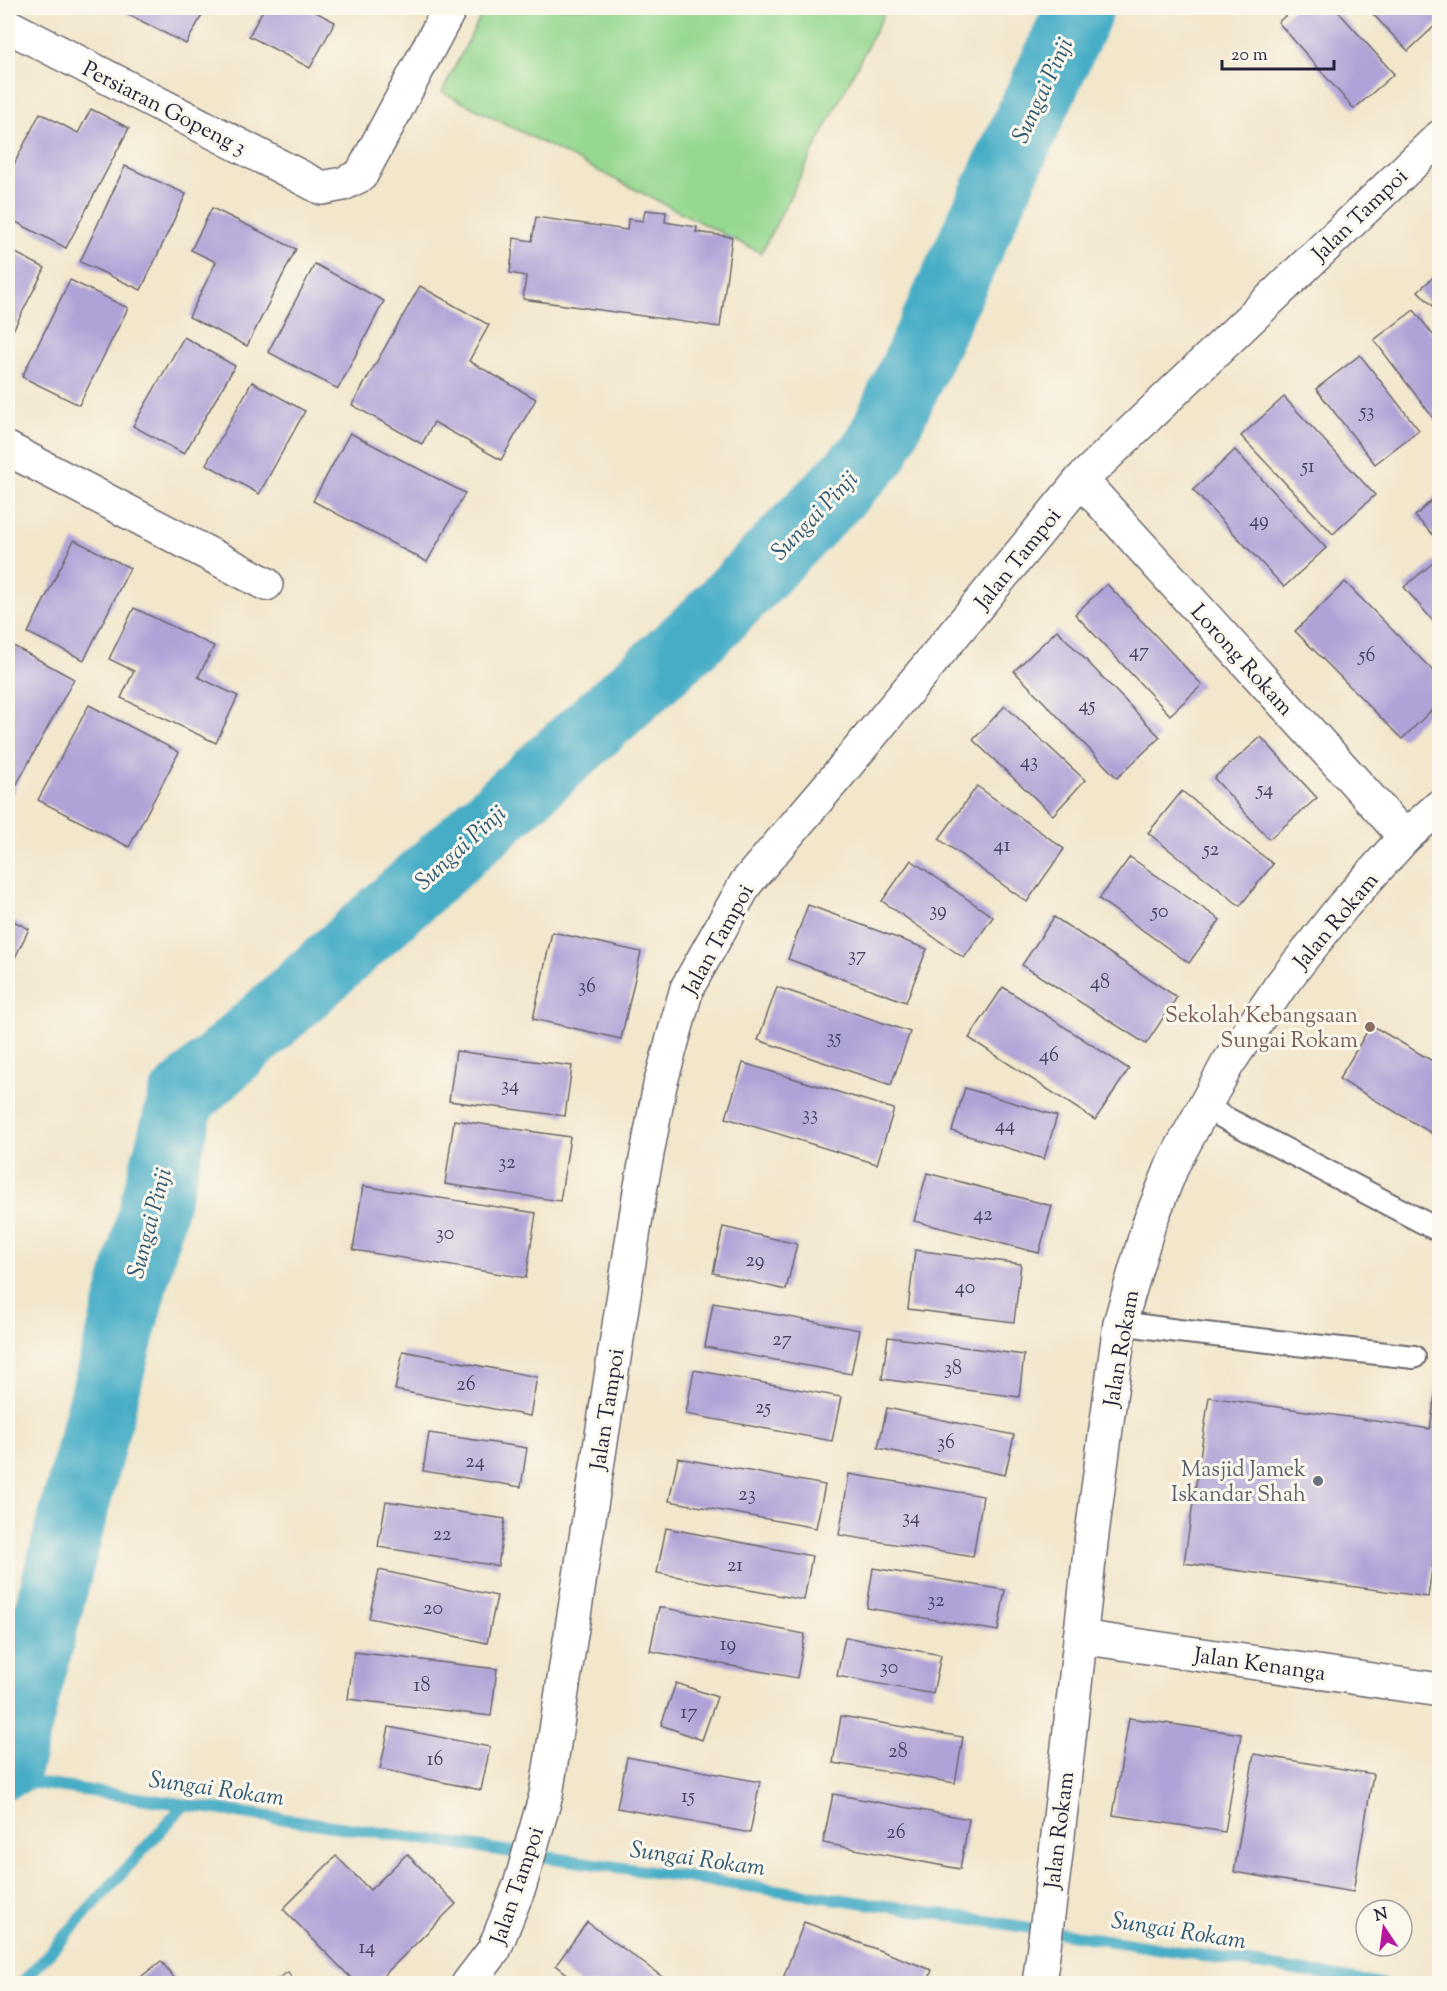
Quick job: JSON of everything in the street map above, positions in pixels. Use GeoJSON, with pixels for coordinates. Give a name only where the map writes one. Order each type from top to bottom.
{"type":"FeatureCollection","features":[{"type":"Feature","properties":{"kind":"street"},"geometry":{"type":"LineString","coordinates":[[8,26],[16,8]]}},
{"type":"Feature","properties":{"kind":"street","name":"Persiaran Gopeng 3"},"geometry":{"type":"LineString","coordinates":[[8,26],[322,188],[343,184],[361,174],[450,8]]}},
{"type":"Feature","properties":{"kind":"street","name":"Jalan Tampoi"},"geometry":{"type":"LineString","coordinates":[[468,1983],[494,1950],[520,1885],[546,1795],[640,1191],[660,1085],[687,988],[746,883],[1081,480],[1440,137]]}},
{"type":"Feature","properties":{"kind":"street"},"geometry":{"type":"LineString","coordinates":[[8,449],[266,584]]}},
{"type":"Feature","properties":{"kind":"street","name":"Lorong Rokam"},"geometry":{"type":"LineString","coordinates":[[1081,480],[1405,837]]}},
{"type":"Feature","properties":{"kind":"street","name":"Jalan Rokam"},"geometry":{"type":"LineString","coordinates":[[1039,1983],[1120,1323],[1149,1224],[1173,1164],[1227,1065],[1281,985],[1343,906],[1405,837],[1440,806]]}},
{"type":"Feature","properties":{"kind":"street","name":"Jalan Kenanga"},"geometry":{"type":"LineString","coordinates":[[1080,1636],[1440,1690]]}},
{"type":"Feature","properties":{"kind":"lane"},"geometry":{"type":"LineString","coordinates":[[1204,1107],[1440,1231]]}},
{"type":"Feature","properties":{"kind":"lane"},"geometry":{"type":"LineString","coordinates":[[1120,1323],[1414,1357]]}},
{"type":"Feature","properties":{"kind":"green space"},"geometry":{"type":"Polygon","coordinates":[[[485,8],[887,8],[761,253],[442,92],[485,8]]]}},
{"type":"Feature","properties":{"kind":"building"},"geometry":{"type":"Polygon","coordinates":[[[116,8],[206,8],[186,44],[116,8]]]}},
{"type":"Feature","properties":{"kind":"building"},"geometry":{"type":"Polygon","coordinates":[[[264,8],[308,8],[335,22],[310,68],[249,36],[264,8]]]}},
{"type":"Feature","properties":{"kind":"building"},"geometry":{"type":"Polygon","coordinates":[[[1295,8],[1335,8],[1394,74],[1354,109],[1278,22],[1295,8]]]}},
{"type":"Feature","properties":{"kind":"building"},"geometry":{"type":"Polygon","coordinates":[[[1367,8],[1440,8],[1440,21],[1408,51],[1367,8]]]}},
{"type":"Feature","properties":{"kind":"building"},"geometry":{"type":"Polygon","coordinates":[[[91,109],[129,128],[66,248],[8,218],[8,176],[40,113],[78,133],[91,109]]]}},
{"type":"Feature","properties":{"kind":"building"},"geometry":{"type":"Polygon","coordinates":[[[125,166],[186,194],[141,290],[80,262],[125,166]]]}},
{"type":"Feature","properties":{"kind":"building"},"geometry":{"type":"Polygon","coordinates":[[[212,208],[296,249],[247,346],[189,317],[216,262],[191,250],[212,208]]]}},
{"type":"Feature","properties":{"kind":"building"},"geometry":{"type":"Polygon","coordinates":[[[645,210],[666,212],[665,222],[697,227],[696,232],[732,237],[720,327],[523,299],[526,276],[510,273],[514,238],[532,241],[536,217],[627,230],[628,219],[643,221],[645,210]]]}},
{"type":"Feature","properties":{"kind":"building"},"geometry":{"type":"Polygon","coordinates":[[[8,249],[45,268],[8,340],[8,249]]]}},
{"type":"Feature","properties":{"kind":"building"},"geometry":{"type":"Polygon","coordinates":[[[315,264],[384,301],[338,389],[268,352],[315,264]]]}},
{"type":"Feature","properties":{"kind":"building"},"geometry":{"type":"Polygon","coordinates":[[[1440,271],[1440,313],[1418,291],[1440,271]]]}},
{"type":"Feature","properties":{"kind":"building"},"geometry":{"type":"Polygon","coordinates":[[[70,280],[128,308],[79,405],[22,377],[70,280]]]}},
{"type":"Feature","properties":{"kind":"building"},"geometry":{"type":"Polygon","coordinates":[[[420,286],[489,325],[469,361],[536,399],[501,460],[434,422],[422,444],[352,405],[420,286]]]}},
{"type":"Feature","properties":{"kind":"building"},"geometry":{"type":"Polygon","coordinates":[[[1414,310],[1440,344],[1440,427],[1374,340],[1414,310]]]}},
{"type":"Feature","properties":{"kind":"building"},"geometry":{"type":"Polygon","coordinates":[[[184,337],[235,366],[184,454],[133,426],[184,337]]]}},
{"type":"Feature","properties":{"kind":"building"},"geometry":{"type":"Polygon","coordinates":[[[1360,355],[1419,430],[1375,464],[1316,389],[1360,355]]]}},
{"type":"Feature","properties":{"kind":"building"},"geometry":{"type":"Polygon","coordinates":[[[252,382],[305,411],[259,494],[206,464],[252,382]]]}},
{"type":"Feature","properties":{"kind":"building"},"geometry":{"type":"Polygon","coordinates":[[[1284,397],[1375,495],[1333,534],[1241,436],[1284,397]]]}},
{"type":"Feature","properties":{"kind":"building"},"geometry":{"type":"Polygon","coordinates":[[[350,433],[465,493],[427,562],[313,501],[350,433]]]}},
{"type":"Feature","properties":{"kind":"building"},"geometry":{"type":"Polygon","coordinates":[[[1235,450],[1326,548],[1284,587],[1193,490],[1235,450]]]}},
{"type":"Feature","properties":{"kind":"building"},"geometry":{"type":"Polygon","coordinates":[[[1440,492],[1440,542],[1415,516],[1440,492]]]}},
{"type":"Feature","properties":{"kind":"building"},"geometry":{"type":"Polygon","coordinates":[[[74,540],[130,568],[84,660],[28,633],[74,540]]]}},
{"type":"Feature","properties":{"kind":"building"},"geometry":{"type":"Polygon","coordinates":[[[1440,557],[1440,629],[1404,587],[1440,557]]]}},
{"type":"Feature","properties":{"kind":"building"},"geometry":{"type":"Polygon","coordinates":[[[1345,582],[1440,678],[1440,702],[1402,739],[1295,631],[1345,582]]]}},
{"type":"Feature","properties":{"kind":"building"},"geometry":{"type":"Polygon","coordinates":[[[1107,584],[1202,685],[1170,715],[1075,614],[1107,584]]]}},
{"type":"Feature","properties":{"kind":"building"},"geometry":{"type":"Polygon","coordinates":[[[134,608],[214,646],[198,677],[238,696],[216,743],[121,698],[134,671],[109,659],[134,608]]]}},
{"type":"Feature","properties":{"kind":"building"},"geometry":{"type":"Polygon","coordinates":[[[1057,630],[1160,737],[1117,778],[1014,671],[1057,630]]]}},
{"type":"Feature","properties":{"kind":"building"},"geometry":{"type":"Polygon","coordinates":[[[8,643],[74,679],[12,793],[8,790],[8,643]]]}},
{"type":"Feature","properties":{"kind":"building"},"geometry":{"type":"Polygon","coordinates":[[[89,705],[179,752],[129,847],[38,800],[89,705]]]}},
{"type":"Feature","properties":{"kind":"building"},"geometry":{"type":"Polygon","coordinates":[[[1005,706],[1085,780],[1053,815],[973,740],[1005,706]]]}},
{"type":"Feature","properties":{"kind":"building"},"geometry":{"type":"Polygon","coordinates":[[[1261,737],[1317,798],[1269,839],[1214,778],[1261,737]]]}},
{"type":"Feature","properties":{"kind":"building"},"geometry":{"type":"Polygon","coordinates":[[[977,786],[1064,849],[1027,902],[939,839],[977,786]]]}},
{"type":"Feature","properties":{"kind":"building"},"geometry":{"type":"Polygon","coordinates":[[[1182,791],[1273,864],[1240,906],[1148,833],[1182,791]]]}},
{"type":"Feature","properties":{"kind":"building"},"geometry":{"type":"Polygon","coordinates":[[[1130,857],[1220,920],[1189,963],[1099,899],[1130,857]]]}},
{"type":"Feature","properties":{"kind":"building"},"geometry":{"type":"Polygon","coordinates":[[[911,860],[993,917],[964,958],[882,901],[911,860]]]}},
{"type":"Feature","properties":{"kind":"building"},"geometry":{"type":"Polygon","coordinates":[[[808,905],[927,949],[906,1002],[788,959],[808,905]]]}},
{"type":"Feature","properties":{"kind":"building"},"geometry":{"type":"Polygon","coordinates":[[[1054,917],[1177,997],[1146,1044],[1022,965],[1054,917]]]}},
{"type":"Feature","properties":{"kind":"building"},"geometry":{"type":"Polygon","coordinates":[[[8,918],[29,929],[8,972],[8,918]]]}},
{"type":"Feature","properties":{"kind":"building"},"geometry":{"type":"Polygon","coordinates":[[[552,932],[641,952],[621,1039],[533,1019],[552,932]]]}},
{"type":"Feature","properties":{"kind":"building"},"geometry":{"type":"Polygon","coordinates":[[[777,987],[910,1032],[891,1085],[758,1040],[777,987]]]}},
{"type":"Feature","properties":{"kind":"building"},"geometry":{"type":"Polygon","coordinates":[[[1003,987],[1129,1069],[1095,1120],[969,1038],[1003,987]]]}},
{"type":"Feature","properties":{"kind":"building"},"geometry":{"type":"Polygon","coordinates":[[[1371,1025],[1434,1062],[1440,1053],[1440,1138],[1339,1079],[1371,1025]]]}},
{"type":"Feature","properties":{"kind":"building"},"geometry":{"type":"Polygon","coordinates":[[[456,1051],[572,1066],[565,1116],[449,1101],[456,1051]]]}},
{"type":"Feature","properties":{"kind":"building"},"geometry":{"type":"Polygon","coordinates":[[[743,1063],[894,1109],[877,1164],[726,1118],[743,1063]]]}},
{"type":"Feature","properties":{"kind":"building"},"geometry":{"type":"Polygon","coordinates":[[[965,1088],[1057,1116],[1044,1159],[952,1131],[965,1088]]]}},
{"type":"Feature","properties":{"kind":"building"},"geometry":{"type":"Polygon","coordinates":[[[454,1120],[570,1137],[560,1201],[445,1184],[454,1120]]]}},
{"type":"Feature","properties":{"kind":"building"},"geometry":{"type":"Polygon","coordinates":[[[927,1173],[1052,1206],[1039,1253],[914,1221],[927,1173]]]}},
{"type":"Feature","properties":{"kind":"building"},"geometry":{"type":"Polygon","coordinates":[[[363,1186],[536,1213],[526,1278],[353,1250],[363,1186]]]}},
{"type":"Feature","properties":{"kind":"building"},"geometry":{"type":"Polygon","coordinates":[[[723,1227],[797,1244],[786,1290],[713,1273],[723,1227]]]}},
{"type":"Feature","properties":{"kind":"building"},"geometry":{"type":"Polygon","coordinates":[[[915,1250],[1021,1264],[1014,1322],[908,1309],[915,1250]]]}},
{"type":"Feature","properties":{"kind":"building"},"geometry":{"type":"Polygon","coordinates":[[[713,1303],[860,1330],[851,1374],[705,1347],[713,1303]]]}},
{"type":"Feature","properties":{"kind":"building"},"geometry":{"type":"Polygon","coordinates":[[[888,1337],[1024,1355],[1019,1397],[882,1379],[888,1337]]]}},
{"type":"Feature","properties":{"kind":"building"},"geometry":{"type":"Polygon","coordinates":[[[403,1351],[537,1377],[530,1416],[395,1390],[403,1351]]]}},
{"type":"Feature","properties":{"kind":"building"},"geometry":{"type":"Polygon","coordinates":[[[694,1370],[841,1397],[832,1441],[686,1414],[694,1370]]]}},
{"type":"Feature","properties":{"kind":"building","name":"Masjid Jamek Iskandar Shah"},"geometry":{"type":"Polygon","coordinates":[[[1438,1374],[1440,1534],[1437,1534],[1428,1597],[1184,1563],[1209,1397],[1430,1429],[1438,1374]]]}},
{"type":"Feature","properties":{"kind":"building"},"geometry":{"type":"Polygon","coordinates":[[[887,1408],[1014,1435],[1005,1475],[878,1448],[887,1408]]]}},
{"type":"Feature","properties":{"kind":"building"},"geometry":{"type":"Polygon","coordinates":[[[429,1433],[527,1448],[521,1487],[423,1471],[429,1433]]]}},
{"type":"Feature","properties":{"kind":"building"},"geometry":{"type":"Polygon","coordinates":[[[678,1458],[825,1485],[816,1528],[669,1501],[678,1458]]]}},
{"type":"Feature","properties":{"kind":"building"},"geometry":{"type":"Polygon","coordinates":[[[849,1474],[983,1496],[973,1557],[839,1535],[849,1474]]]}},
{"type":"Feature","properties":{"kind":"building"},"geometry":{"type":"Polygon","coordinates":[[[386,1501],[505,1519],[498,1566],[378,1547],[386,1501]]]}},
{"type":"Feature","properties":{"kind":"building"},"geometry":{"type":"Polygon","coordinates":[[[666,1528],[812,1556],[804,1600],[657,1573],[666,1528]]]}},
{"type":"Feature","properties":{"kind":"building"},"geometry":{"type":"Polygon","coordinates":[[[873,1568],[1005,1590],[998,1631],[867,1608],[873,1568]]]}},
{"type":"Feature","properties":{"kind":"building"},"geometry":{"type":"Polygon","coordinates":[[[379,1570],[497,1596],[487,1643],[369,1618],[379,1570]]]}},
{"type":"Feature","properties":{"kind":"building"},"geometry":{"type":"Polygon","coordinates":[[[659,1607],[805,1634],[797,1678],[650,1651],[659,1607]]]}},
{"type":"Feature","properties":{"kind":"building"},"geometry":{"type":"Polygon","coordinates":[[[845,1637],[941,1655],[933,1694],[837,1676],[845,1637]]]}},
{"type":"Feature","properties":{"kind":"building"},"geometry":{"type":"Polygon","coordinates":[[[354,1652],[497,1669],[491,1716],[348,1699],[354,1652]]]}},
{"type":"Feature","properties":{"kind":"building"},"geometry":{"type":"Polygon","coordinates":[[[676,1683],[717,1697],[702,1740],[661,1725],[676,1683]]]}},
{"type":"Feature","properties":{"kind":"building"},"geometry":{"type":"Polygon","coordinates":[[[841,1716],[963,1737],[955,1783],[833,1763],[841,1716]]]}},
{"type":"Feature","properties":{"kind":"building"},"geometry":{"type":"Polygon","coordinates":[[[1129,1718],[1241,1734],[1225,1832],[1113,1815],[1129,1718]]]}},
{"type":"Feature","properties":{"kind":"building"},"geometry":{"type":"Polygon","coordinates":[[[389,1727],[490,1747],[481,1790],[380,1769],[389,1727]]]}},
{"type":"Feature","properties":{"kind":"building"},"geometry":{"type":"Polygon","coordinates":[[[1254,1754],[1373,1774],[1353,1892],[1234,1872],[1254,1754]]]}},
{"type":"Feature","properties":{"kind":"building"},"geometry":{"type":"Polygon","coordinates":[[[627,1757],[760,1782],[750,1833],[617,1808],[627,1757]]]}},
{"type":"Feature","properties":{"kind":"building"},"geometry":{"type":"Polygon","coordinates":[[[833,1794],[969,1819],[960,1869],[823,1843],[833,1794]]]}},
{"type":"Feature","properties":{"kind":"building"},"geometry":{"type":"Polygon","coordinates":[[[407,1854],[456,1904],[375,1984],[357,1984],[283,1909],[336,1856],[370,1890],[407,1854]]]}},
{"type":"Feature","properties":{"kind":"building"},"geometry":{"type":"Polygon","coordinates":[[[587,1922],[672,1984],[580,1984],[556,1965],[587,1922]]]}},
{"type":"Feature","properties":{"kind":"building"},"geometry":{"type":"Polygon","coordinates":[[[804,1922],[932,1970],[927,1984],[781,1984],[804,1922]]]}},
{"type":"Feature","properties":{"kind":"building"},"geometry":{"type":"Polygon","coordinates":[[[161,1961],[179,1984],[132,1984],[161,1961]]]}},
{"type":"Feature","properties":{"kind":"building"},"geometry":{"type":"Polygon","coordinates":[[[288,1972],[295,1984],[270,1984],[288,1972]]]}},
{"type":"Feature","properties":{"kind":"waterway","name":"Sungai Pinji"},"geometry":{"type":"LineString","coordinates":[[8,1764],[182,1098],[706,626],[875,452],[1080,8]]}},
{"type":"Feature","properties":{"kind":"waterway","name":"Sungai Rokam"},"geometry":{"type":"LineString","coordinates":[[8,1779],[955,1916],[1382,1984]]}},
{"type":"Feature","properties":{"kind":"waterway"},"geometry":{"type":"LineString","coordinates":[[21,1984],[184,1805]]}},
{"type":"Feature","properties":{"kind":"place","name":"Sekolah Kebangsaan Sungai Rokam"},"geometry":{"type":"Point","coordinates":[1370,1027]}},
{"type":"Feature","properties":{"kind":"place","name":"Masjid Jamek Iskandar Shah"},"geometry":{"type":"Point","coordinates":[1318,1481]}}]}
